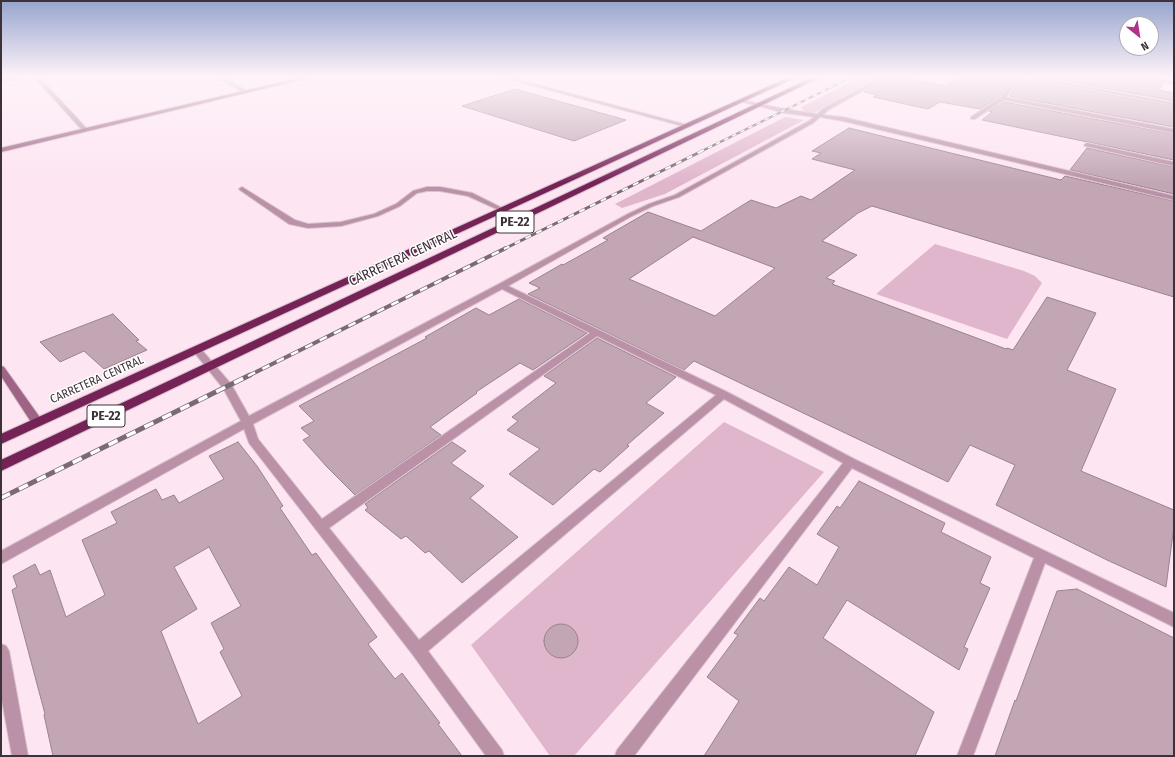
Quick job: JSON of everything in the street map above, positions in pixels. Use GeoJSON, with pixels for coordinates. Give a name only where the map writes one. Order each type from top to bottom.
{"type":"FeatureCollection","features":[{"type":"Feature","properties":{"kind":"highway","name":"CARRETERA CENTRAL"},"geometry":{"type":"LineString","coordinates":[[1,439],[719,112]]}},
{"type":"Feature","properties":{"kind":"highway","name":"CARRETERA CENTRAL"},"geometry":{"type":"LineString","coordinates":[[1,466],[747,112]]}},
{"type":"Feature","properties":{"kind":"highway"},"geometry":{"type":"LineString","coordinates":[[512,206],[531,215]]}},
{"type":"Feature","properties":{"kind":"street"},"geometry":{"type":"LineString","coordinates":[[69,112],[85,130]]}},
{"type":"Feature","properties":{"kind":"street"},"geometry":{"type":"LineString","coordinates":[[1,150],[160,112]]}},
{"type":"Feature","properties":{"kind":"street"},"geometry":{"type":"LineString","coordinates":[[636,112],[688,126]]}},
{"type":"Feature","properties":{"kind":"street"},"geometry":{"type":"LineString","coordinates":[[799,112],[843,120],[1174,198]]}},
{"type":"Feature","properties":{"kind":"street"},"geometry":{"type":"LineString","coordinates":[[1,558],[247,422],[502,286],[630,215],[651,205],[677,196],[777,142],[811,122],[821,112]]}},
{"type":"Feature","properties":{"kind":"street"},"geometry":{"type":"LineString","coordinates":[[973,118],[981,112]]}},
{"type":"Feature","properties":{"kind":"street"},"geometry":{"type":"LineString","coordinates":[[1077,112],[1174,131]]}},
{"type":"Feature","properties":{"kind":"street"},"geometry":{"type":"LineString","coordinates":[[1087,145],[1174,164]]}},
{"type":"Feature","properties":{"kind":"street"},"geometry":{"type":"LineString","coordinates":[[242,189],[292,222],[308,226],[341,224],[376,215],[398,205],[415,192],[427,189],[440,189],[470,194],[503,210]]}},
{"type":"Feature","properties":{"kind":"street"},"geometry":{"type":"LineString","coordinates":[[502,286],[723,394],[850,462],[1174,620]]}},
{"type":"Feature","properties":{"kind":"street"},"geometry":{"type":"LineString","coordinates":[[322,526],[597,332]]}},
{"type":"Feature","properties":{"kind":"street"},"geometry":{"type":"LineString","coordinates":[[197,350],[227,386],[247,422],[253,440],[418,650],[496,756]]}},
{"type":"Feature","properties":{"kind":"street"},"geometry":{"type":"LineString","coordinates":[[1,369],[37,422]]}},
{"type":"Feature","properties":{"kind":"street"},"geometry":{"type":"LineString","coordinates":[[418,650],[723,394]]}},
{"type":"Feature","properties":{"kind":"street"},"geometry":{"type":"LineString","coordinates":[[622,756],[850,462]]}},
{"type":"Feature","properties":{"kind":"street"},"geometry":{"type":"LineString","coordinates":[[965,756],[1041,556]]}},
{"type":"Feature","properties":{"kind":"street"},"geometry":{"type":"LineString","coordinates":[[1,651],[20,756]]}},
{"type":"Feature","properties":{"kind":"shaded area"},"geometry":{"type":"Polygon","coordinates":[[[785,117],[804,120],[665,194],[622,208],[615,204],[785,117]]]}},
{"type":"Feature","properties":{"kind":"shaded area"},"geometry":{"type":"Polygon","coordinates":[[[935,244],[1024,271],[1035,276],[1042,283],[1007,339],[876,294],[935,244]]]}},
{"type":"Feature","properties":{"kind":"shaded area"},"geometry":{"type":"Polygon","coordinates":[[[724,422],[824,472],[574,756],[550,756],[471,645],[724,422]]]}},
{"type":"Feature","properties":{"kind":"building"},"geometry":{"type":"Polygon","coordinates":[[[482,112],[599,112],[626,120],[574,141],[482,112]]]}},
{"type":"Feature","properties":{"kind":"building"},"geometry":{"type":"Polygon","coordinates":[[[992,112],[1059,112],[1174,134],[1174,160],[982,120],[992,112]]]}},
{"type":"Feature","properties":{"kind":"building"},"geometry":{"type":"Polygon","coordinates":[[[1096,112],[1174,112],[1174,127],[1096,112]]]}},
{"type":"Feature","properties":{"kind":"building"},"geometry":{"type":"Polygon","coordinates":[[[849,128],[1061,180],[1065,176],[1174,201],[1174,297],[872,206],[858,213],[822,241],[857,255],[826,278],[835,281],[832,284],[1006,349],[1013,350],[1047,297],[1096,313],[1067,370],[1116,389],[1081,471],[1174,510],[1174,526],[1166,587],[1107,560],[996,505],[1015,465],[970,445],[948,482],[694,361],[684,370],[528,294],[540,288],[529,283],[608,240],[603,238],[648,212],[701,231],[751,200],[776,208],[801,196],[811,200],[855,170],[812,159],[821,153],[812,151],[849,128]],[[693,237],[629,279],[715,316],[775,268],[693,237]]]}},
{"type":"Feature","properties":{"kind":"building"},"geometry":{"type":"Polygon","coordinates":[[[1087,148],[1174,167],[1174,194],[1070,170],[1087,148]]]}},
{"type":"Feature","properties":{"kind":"building"},"geometry":{"type":"Polygon","coordinates":[[[519,299],[587,333],[533,370],[520,363],[476,392],[477,393],[430,427],[441,435],[355,495],[303,440],[310,436],[301,428],[314,421],[299,406],[427,338],[425,337],[476,308],[489,315],[519,299]]]}},
{"type":"Feature","properties":{"kind":"building"},"geometry":{"type":"Polygon","coordinates":[[[113,314],[139,340],[136,341],[147,350],[104,369],[84,351],[60,362],[40,342],[113,314]]]}},
{"type":"Feature","properties":{"kind":"building"},"geometry":{"type":"Polygon","coordinates":[[[597,338],[676,377],[646,403],[664,413],[627,445],[629,446],[600,472],[594,469],[553,505],[509,474],[540,449],[507,430],[518,421],[512,417],[556,383],[544,376],[597,338]]]}},
{"type":"Feature","properties":{"kind":"building"},"geometry":{"type":"Polygon","coordinates":[[[238,442],[257,466],[283,506],[280,508],[312,555],[316,553],[377,637],[368,644],[395,679],[402,673],[440,723],[438,724],[462,756],[53,756],[45,714],[12,590],[17,587],[13,576],[35,564],[40,575],[50,570],[66,617],[105,595],[82,540],[117,523],[111,512],[156,489],[162,500],[174,495],[179,503],[224,479],[209,456],[238,442]],[[209,547],[174,567],[197,609],[161,631],[198,724],[242,696],[220,652],[224,649],[211,623],[241,606],[209,547]]]}},
{"type":"Feature","properties":{"kind":"building"},"geometry":{"type":"Polygon","coordinates":[[[452,442],[466,451],[451,463],[484,486],[470,498],[518,537],[462,583],[429,551],[425,553],[406,536],[401,539],[365,510],[368,508],[365,504],[452,442]]]}},
{"type":"Feature","properties":{"kind":"building"},"geometry":{"type":"Polygon","coordinates":[[[859,481],[945,523],[941,532],[991,557],[980,583],[990,588],[964,647],[968,649],[959,670],[847,600],[823,638],[934,712],[915,756],[704,756],[739,701],[707,677],[738,635],[734,633],[760,598],[764,601],[789,567],[817,585],[839,547],[817,534],[837,506],[840,508],[859,481]]]}},
{"type":"Feature","properties":{"kind":"building"},"geometry":{"type":"Polygon","coordinates":[[[1077,589],[1174,638],[1174,756],[995,756],[1057,591],[1077,589]]]}},
{"type":"Feature","properties":{"kind":"building"},"geometry":{"type":"Polygon","coordinates":[[[564,624],[573,629],[577,634],[577,648],[573,653],[568,657],[558,658],[554,657],[545,648],[544,638],[545,634],[554,625],[564,624]]]}},
{"type":"Feature","properties":{"kind":"railway"},"geometry":{"type":"LineString","coordinates":[[700,152],[780,112]]}},
{"type":"Feature","properties":{"kind":"railway"},"geometry":{"type":"LineString","coordinates":[[504,249],[702,151]]}},
{"type":"Feature","properties":{"kind":"railway"},"geometry":{"type":"LineString","coordinates":[[248,376],[506,248]]}},
{"type":"Feature","properties":{"kind":"railway"},"geometry":{"type":"LineString","coordinates":[[1,498],[250,375]]}}]}
